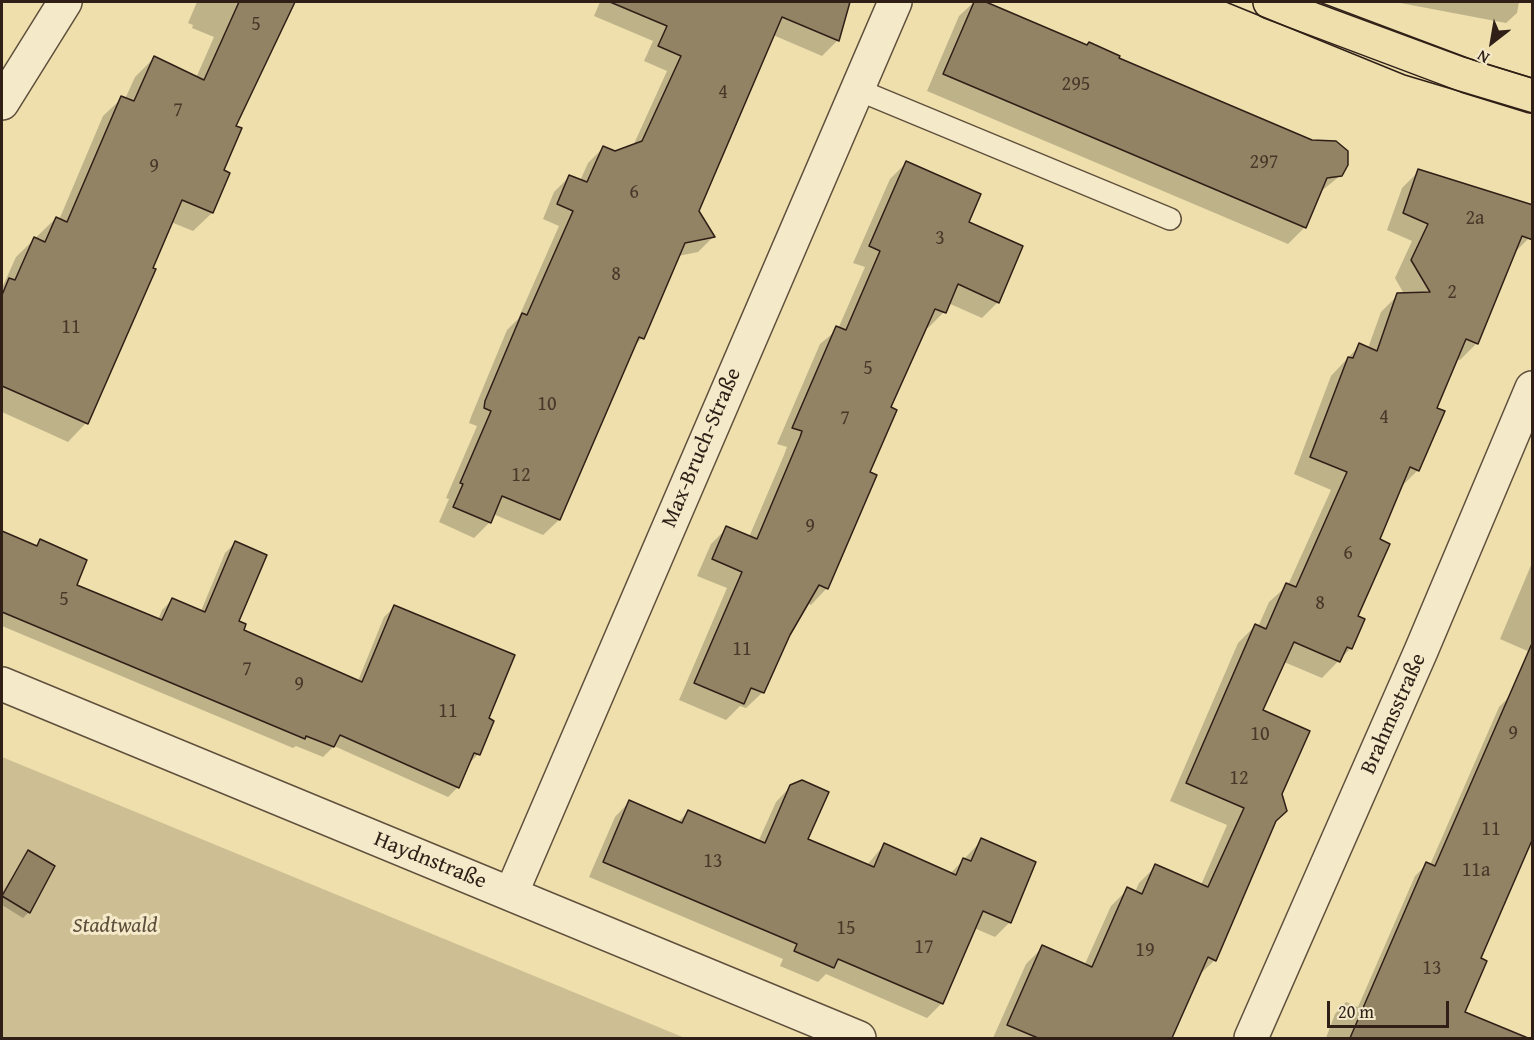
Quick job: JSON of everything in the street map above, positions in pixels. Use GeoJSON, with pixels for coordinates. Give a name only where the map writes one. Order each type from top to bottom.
{"type":"FeatureCollection","features":[{"type":"Feature","properties":{"kind":"main road"},"geometry":{"type":"LineString","coordinates":[[1270,2],[1467,76],[1533,96]]}},
{"type":"Feature","properties":{"kind":"street"},"geometry":{"type":"LineString","coordinates":[[2,103],[65,2]]}},
{"type":"Feature","properties":{"kind":"street","name":"Max-Bruch-Straße"},"geometry":{"type":"LineString","coordinates":[[511,894],[895,2]]}},
{"type":"Feature","properties":{"kind":"street","name":"Brahmsstraße"},"geometry":{"type":"LineString","coordinates":[[1251,1038],[1421,651],[1533,388]]}},
{"type":"Feature","properties":{"kind":"street","name":"Haydnstraße"},"geometry":{"type":"LineString","coordinates":[[2,684],[859,1038]]}},
{"type":"Feature","properties":{"kind":"lane"},"geometry":{"type":"LineString","coordinates":[[856,89],[1170,219]]}},
{"type":"Feature","properties":{"kind":"green space","name":"Stadtwald"},"geometry":{"type":"Polygon","coordinates":[[[2,757],[685,1038],[2,1038],[2,757]]]}},
{"type":"Feature","properties":{"kind":"building"},"geometry":{"type":"Polygon","coordinates":[[[239,2],[295,2],[236,126],[242,128],[224,170],[230,173],[213,213],[182,200],[153,268],[156,269],[88,424],[2,386],[2,295],[9,278],[15,280],[34,237],[45,242],[56,217],[67,222],[121,96],[134,101],[154,56],[204,80],[239,2]]]}},
{"type":"Feature","properties":{"kind":"building"},"geometry":{"type":"Polygon","coordinates":[[[610,2],[850,2],[839,41],[782,17],[699,211],[715,237],[685,243],[644,339],[639,337],[560,520],[502,496],[491,523],[453,507],[463,484],[460,483],[491,411],[484,408],[485,401],[522,313],[527,315],[573,211],[557,204],[569,175],[587,182],[603,146],[615,151],[642,141],[681,56],[658,46],[667,26],[610,2]]]}},
{"type":"Feature","properties":{"kind":"building"},"geometry":{"type":"Polygon","coordinates":[[[974,2],[986,2],[1087,45],[1089,42],[1120,56],[1119,58],[1312,140],[1336,141],[1348,151],[1348,165],[1342,176],[1327,178],[1306,228],[943,74],[974,2]]]}},
{"type":"Feature","properties":{"kind":"building"},"geometry":{"type":"Polygon","coordinates":[[[906,161],[981,194],[969,222],[1023,246],[999,303],[958,284],[946,313],[935,309],[891,407],[897,410],[870,472],[877,475],[828,589],[819,585],[790,635],[764,693],[751,688],[744,704],[694,683],[742,572],[712,559],[726,526],[757,539],[802,431],[792,428],[836,326],[846,330],[880,251],[869,246],[906,161]]]}},
{"type":"Feature","properties":{"kind":"building"},"geometry":{"type":"Polygon","coordinates":[[[1418,169],[1533,205],[1533,240],[1522,236],[1478,344],[1466,339],[1437,408],[1445,411],[1419,471],[1410,467],[1380,539],[1390,544],[1358,616],[1365,619],[1352,649],[1347,647],[1340,662],[1294,642],[1263,710],[1310,731],[1282,794],[1287,811],[1276,821],[1216,961],[1208,957],[1172,1038],[1038,1038],[1007,1025],[1042,945],[1092,967],[1127,887],[1142,894],[1155,864],[1208,887],[1244,808],[1186,783],[1255,624],[1266,629],[1286,583],[1296,587],[1347,472],[1310,457],[1348,357],[1353,358],[1359,343],[1377,351],[1397,293],[1430,292],[1411,260],[1428,224],[1403,213],[1418,169]]]}},
{"type":"Feature","properties":{"kind":"building"},"geometry":{"type":"Polygon","coordinates":[[[2,531],[37,546],[40,539],[87,560],[77,585],[162,620],[172,598],[205,612],[235,541],[267,555],[239,621],[246,624],[244,630],[362,682],[394,605],[515,655],[489,718],[494,721],[480,755],[474,753],[459,788],[340,735],[334,747],[306,736],[305,739],[2,612],[2,531]]]}},
{"type":"Feature","properties":{"kind":"building"},"geometry":{"type":"Polygon","coordinates":[[[1533,641],[1533,838],[1481,958],[1487,961],[1465,1012],[1528,1038],[1350,1038],[1426,862],[1435,866],[1533,641]]]}},
{"type":"Feature","properties":{"kind":"building"},"geometry":{"type":"Polygon","coordinates":[[[802,780],[829,792],[808,839],[874,867],[884,843],[956,875],[963,858],[971,861],[981,838],[1036,862],[1011,923],[983,911],[943,1004],[838,959],[834,968],[794,951],[797,944],[603,862],[629,800],[682,823],[688,810],[765,843],[790,785],[802,780]]]}},
{"type":"Feature","properties":{"kind":"building"},"geometry":{"type":"Polygon","coordinates":[[[28,850],[55,866],[30,913],[2,896],[28,850]]]}},
{"type":"Feature","properties":{"kind":"tram line"},"geometry":{"type":"LineString","coordinates":[[1226,2],[1405,75],[1532,113]]}},
{"type":"Feature","properties":{"kind":"tram line"},"geometry":{"type":"LineString","coordinates":[[1315,2],[1464,57],[1532,78]]}}]}
